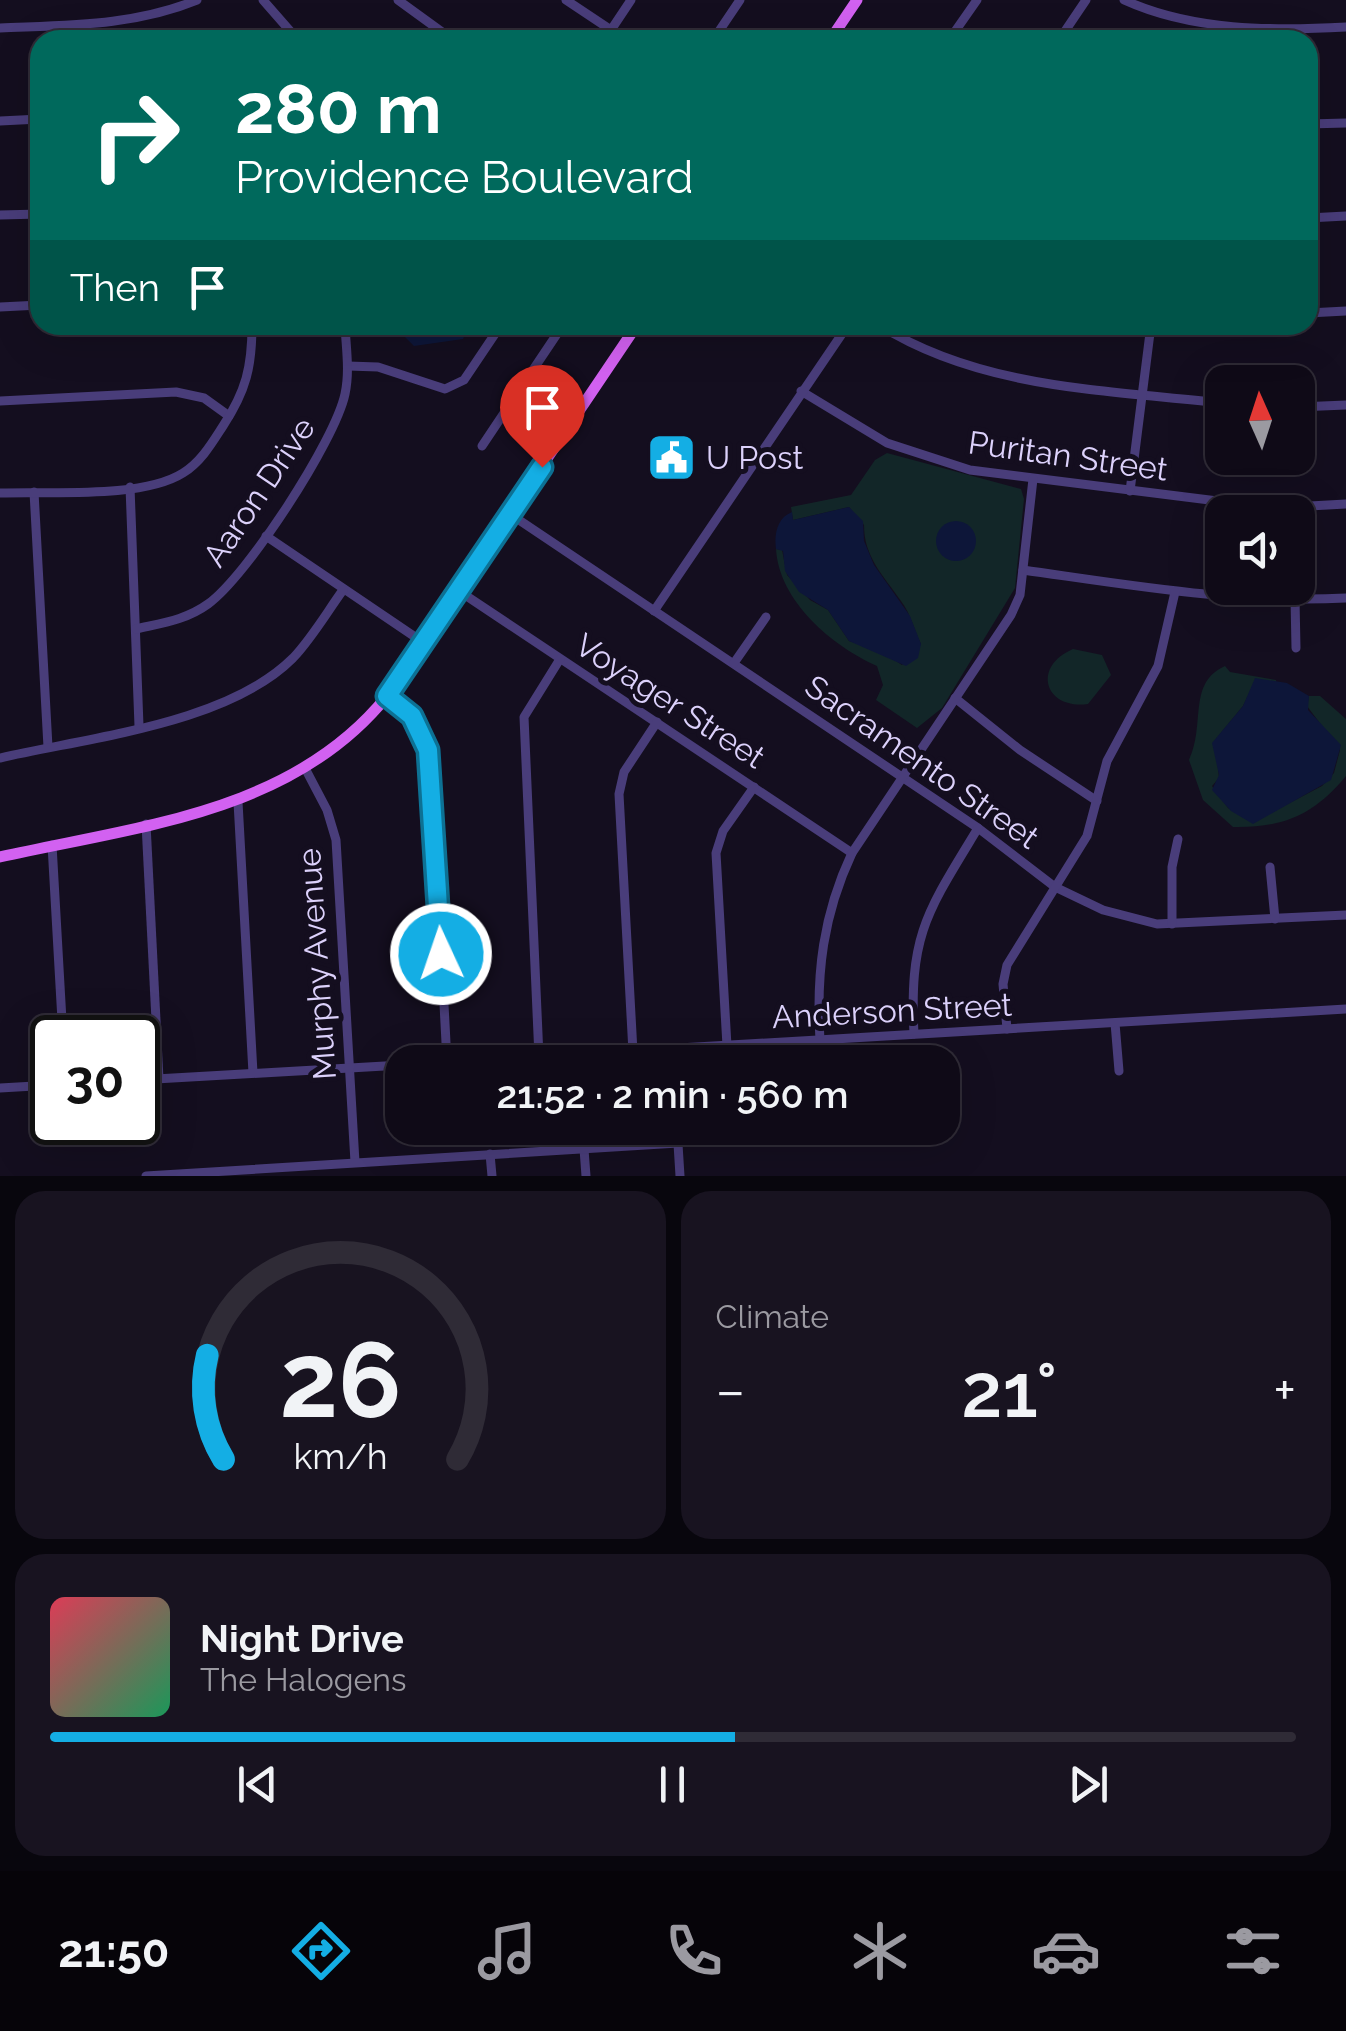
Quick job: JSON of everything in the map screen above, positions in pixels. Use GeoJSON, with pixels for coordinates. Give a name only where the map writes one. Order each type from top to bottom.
{"type":"FeatureCollection","features":[{"type":"Feature","properties":{"kind":"main road"},"geometry":{"type":"LineString","coordinates":[[837,30],[857,0]]}},
{"type":"Feature","properties":{"kind":"main road"},"geometry":{"type":"LineString","coordinates":[[0,857],[238,802],[306,770],[350,737],[387,696],[631,335]]}},
{"type":"Feature","properties":{"kind":"street"},"geometry":{"type":"LineString","coordinates":[[0,28],[111,22],[170,11],[197,0]]}},
{"type":"Feature","properties":{"kind":"street"},"geometry":{"type":"LineString","coordinates":[[264,0],[290,30]]}},
{"type":"Feature","properties":{"kind":"street"},"geometry":{"type":"LineString","coordinates":[[398,0],[439,30]]}},
{"type":"Feature","properties":{"kind":"street"},"geometry":{"type":"LineString","coordinates":[[566,0],[612,30],[631,0]]}},
{"type":"Feature","properties":{"kind":"street"},"geometry":{"type":"LineString","coordinates":[[720,30],[740,0]]}},
{"type":"Feature","properties":{"kind":"street"},"geometry":{"type":"LineString","coordinates":[[956,30],[976,0]]}},
{"type":"Feature","properties":{"kind":"street"},"geometry":{"type":"LineString","coordinates":[[1066,30],[1086,0]]}},
{"type":"Feature","properties":{"kind":"street"},"geometry":{"type":"LineString","coordinates":[[1124,0],[1164,16],[1269,30]]}},
{"type":"Feature","properties":{"kind":"street"},"geometry":{"type":"LineString","coordinates":[[1294,30],[1346,27]]}},
{"type":"Feature","properties":{"kind":"street"},"geometry":{"type":"LineString","coordinates":[[0,121],[30,120]]}},
{"type":"Feature","properties":{"kind":"street"},"geometry":{"type":"LineString","coordinates":[[1318,124],[1346,123]]}},
{"type":"Feature","properties":{"kind":"street"},"geometry":{"type":"LineString","coordinates":[[0,216],[30,214]]}},
{"type":"Feature","properties":{"kind":"street"},"geometry":{"type":"LineString","coordinates":[[1318,217],[1346,216]]}},
{"type":"Feature","properties":{"kind":"street"},"geometry":{"type":"LineString","coordinates":[[0,307],[30,306]]}},
{"type":"Feature","properties":{"kind":"street"},"geometry":{"type":"LineString","coordinates":[[1318,312],[1346,310]]}},
{"type":"Feature","properties":{"kind":"street"},"geometry":{"type":"LineString","coordinates":[[0,494],[150,486],[184,473],[205,454],[247,386],[252,335]]}},
{"type":"Feature","properties":{"kind":"street","name":"Aaron Drive"},"geometry":{"type":"LineString","coordinates":[[136,628],[179,620],[204,607],[230,583],[266,536],[340,413],[348,366],[346,335]]}},
{"type":"Feature","properties":{"kind":"street"},"geometry":{"type":"LineString","coordinates":[[348,366],[378,366],[445,389],[464,380],[494,335]]}},
{"type":"Feature","properties":{"kind":"street"},"geometry":{"type":"LineString","coordinates":[[482,446],[557,335]]}},
{"type":"Feature","properties":{"kind":"street"},"geometry":{"type":"LineString","coordinates":[[654,611],[841,335]]}},
{"type":"Feature","properties":{"kind":"street"},"geometry":{"type":"LineString","coordinates":[[899,335],[960,366],[1003,376],[1205,401]]}},
{"type":"Feature","properties":{"kind":"street"},"geometry":{"type":"LineString","coordinates":[[1130,491],[1150,335]]}},
{"type":"Feature","properties":{"kind":"street","name":"Puritan Street"},"geometry":{"type":"LineString","coordinates":[[802,391],[863,431],[926,459],[1033,480],[1273,508],[1346,504]]}},
{"type":"Feature","properties":{"kind":"street"},"geometry":{"type":"LineString","coordinates":[[0,401],[176,392],[204,398],[229,416]]}},
{"type":"Feature","properties":{"kind":"street"},"geometry":{"type":"LineString","coordinates":[[1315,407],[1346,405]]}},
{"type":"Feature","properties":{"kind":"street"},"geometry":{"type":"LineString","coordinates":[[820,1040],[822,942],[836,887],[852,853],[1011,615],[1023,570],[1033,480]]}},
{"type":"Feature","properties":{"kind":"street"},"geometry":{"type":"LineString","coordinates":[[130,487],[140,726]]}},
{"type":"Feature","properties":{"kind":"street"},"geometry":{"type":"LineString","coordinates":[[34,492],[48,747]]}},
{"type":"Feature","properties":{"kind":"street","name":"Sacramento Street"},"geometry":{"type":"LineString","coordinates":[[510,514],[978,828],[1055,887],[1120,917],[1172,924],[1346,915]]}},
{"type":"Feature","properties":{"kind":"street"},"geometry":{"type":"LineString","coordinates":[[266,536],[424,642]]}},
{"type":"Feature","properties":{"kind":"street"},"geometry":{"type":"LineString","coordinates":[[1023,570],[1205,594]]}},
{"type":"Feature","properties":{"kind":"street"},"geometry":{"type":"LineString","coordinates":[[0,758],[218,706],[247,694],[292,659],[343,590]]}},
{"type":"Feature","properties":{"kind":"street","name":"Voyager Street"},"geometry":{"type":"LineString","coordinates":[[459,592],[852,853]]}},
{"type":"Feature","properties":{"kind":"street"},"geometry":{"type":"LineString","coordinates":[[1007,1029],[1003,984],[1007,964],[1082,848],[1107,761],[1158,666],[1176,592]]}},
{"type":"Feature","properties":{"kind":"street"},"geometry":{"type":"LineString","coordinates":[[1315,599],[1346,598]]}},
{"type":"Feature","properties":{"kind":"street"},"geometry":{"type":"LineString","coordinates":[[1294,605],[1296,648]]}},
{"type":"Feature","properties":{"kind":"street"},"geometry":{"type":"LineString","coordinates":[[734,663],[766,617]]}},
{"type":"Feature","properties":{"kind":"street"},"geometry":{"type":"LineString","coordinates":[[538,1045],[524,718],[560,658]]}},
{"type":"Feature","properties":{"kind":"street"},"geometry":{"type":"LineString","coordinates":[[387,696],[412,716],[432,773],[443,1045]]}},
{"type":"Feature","properties":{"kind":"street"},"geometry":{"type":"LineString","coordinates":[[955,698],[1096,801]]}},
{"type":"Feature","properties":{"kind":"street"},"geometry":{"type":"LineString","coordinates":[[633,1045],[618,794],[624,772],[657,722]]}},
{"type":"Feature","properties":{"kind":"street","name":"Murphy Avenue"},"geometry":{"type":"LineString","coordinates":[[306,770],[327,810],[336,840],[354,1162]]}},
{"type":"Feature","properties":{"kind":"street"},"geometry":{"type":"LineString","coordinates":[[727,1045],[716,853],[722,831],[754,786]]}},
{"type":"Feature","properties":{"kind":"street"},"geometry":{"type":"LineString","coordinates":[[238,802],[253,1074]]}},
{"type":"Feature","properties":{"kind":"street"},"geometry":{"type":"LineString","coordinates":[[146,824],[155,1015]]}},
{"type":"Feature","properties":{"kind":"street"},"geometry":{"type":"LineString","coordinates":[[914,1034],[911,979],[916,948],[936,897],[978,828]]}},
{"type":"Feature","properties":{"kind":"street"},"geometry":{"type":"LineString","coordinates":[[1172,924],[1172,866],[1178,839]]}},
{"type":"Feature","properties":{"kind":"street"},"geometry":{"type":"LineString","coordinates":[[52,845],[62,1015]]}},
{"type":"Feature","properties":{"kind":"street"},"geometry":{"type":"LineString","coordinates":[[1270,867],[1275,919]]}},
{"type":"Feature","properties":{"kind":"street","name":"Anderson Street"},"geometry":{"type":"LineString","coordinates":[[742,1045],[1346,1009]]}},
{"type":"Feature","properties":{"kind":"street"},"geometry":{"type":"LineString","coordinates":[[1115,1023],[1118,1071]]}},
{"type":"Feature","properties":{"kind":"street"},"geometry":{"type":"LineString","coordinates":[[160,1079],[385,1066]]}},
{"type":"Feature","properties":{"kind":"street"},"geometry":{"type":"LineString","coordinates":[[0,1088],[30,1086]]}},
{"type":"Feature","properties":{"kind":"street"},"geometry":{"type":"LineString","coordinates":[[146,1176],[640,1145]]}},
{"type":"Feature","properties":{"kind":"street"},"geometry":{"type":"LineString","coordinates":[[678,1145],[680,1176]]}},
{"type":"Feature","properties":{"kind":"street"},"geometry":{"type":"LineString","coordinates":[[584,1148],[586,1176]]}},
{"type":"Feature","properties":{"kind":"street"},"geometry":{"type":"LineString","coordinates":[[490,1154],[492,1176]]}},
{"type":"Feature","properties":{"kind":"green space"},"geometry":{"type":"Polygon","coordinates":[[[887,453],[1021,489],[1024,499],[1015,588],[942,708],[917,728],[876,700],[883,685],[877,666],[826,634],[797,604],[779,568],[776,549],[782,550],[787,575],[810,600],[828,610],[849,641],[881,651],[902,665],[921,644],[904,606],[871,556],[864,525],[849,507],[793,520],[791,507],[851,495],[875,460],[887,453]]]}},
{"type":"Feature","properties":{"kind":"green space"},"geometry":{"type":"Polygon","coordinates":[[[1073,649],[1102,655],[1111,675],[1088,704],[1062,700],[1049,686],[1052,666],[1073,649]]]}},
{"type":"Feature","properties":{"kind":"green space"},"geometry":{"type":"Polygon","coordinates":[[[1225,666],[1230,672],[1276,680],[1276,684],[1253,685],[1243,706],[1215,740],[1219,778],[1212,786],[1228,808],[1253,822],[1322,786],[1334,773],[1340,750],[1307,706],[1309,696],[1320,696],[1346,719],[1346,776],[1309,810],[1282,822],[1233,827],[1203,800],[1189,760],[1201,694],[1213,673],[1225,666]]]}},
{"type":"Feature","properties":{"kind":"water"},"geometry":{"type":"Polygon","coordinates":[[[403,335],[465,335],[463,339],[414,346],[403,335]]]}},
{"type":"Feature","properties":{"kind":"water"},"geometry":{"type":"Polygon","coordinates":[[[849,507],[863,521],[864,541],[874,565],[910,616],[921,644],[918,658],[906,666],[849,641],[828,610],[799,592],[785,571],[783,551],[776,549],[778,527],[792,512],[793,520],[849,507]]]}},
{"type":"Feature","properties":{"kind":"water"},"geometry":{"type":"Polygon","coordinates":[[[956,521],[970,527],[976,541],[970,555],[956,561],[942,555],[936,541],[942,527],[956,521]]]}},
{"type":"Feature","properties":{"kind":"water"},"geometry":{"type":"Polygon","coordinates":[[[1255,678],[1287,683],[1309,696],[1308,710],[1341,745],[1331,780],[1253,824],[1231,811],[1212,790],[1219,775],[1212,743],[1243,706],[1255,678]]]}},
{"type":"Feature","properties":{"kind":"place","name":"U Post"},"geometry":{"type":"Point","coordinates":[671,458]}},
{"type":"Feature","properties":{"kind":"route"},"geometry":{"type":"LineString","coordinates":[[441,954],[428,750],[412,716],[387,696],[542,467]]}}]}
